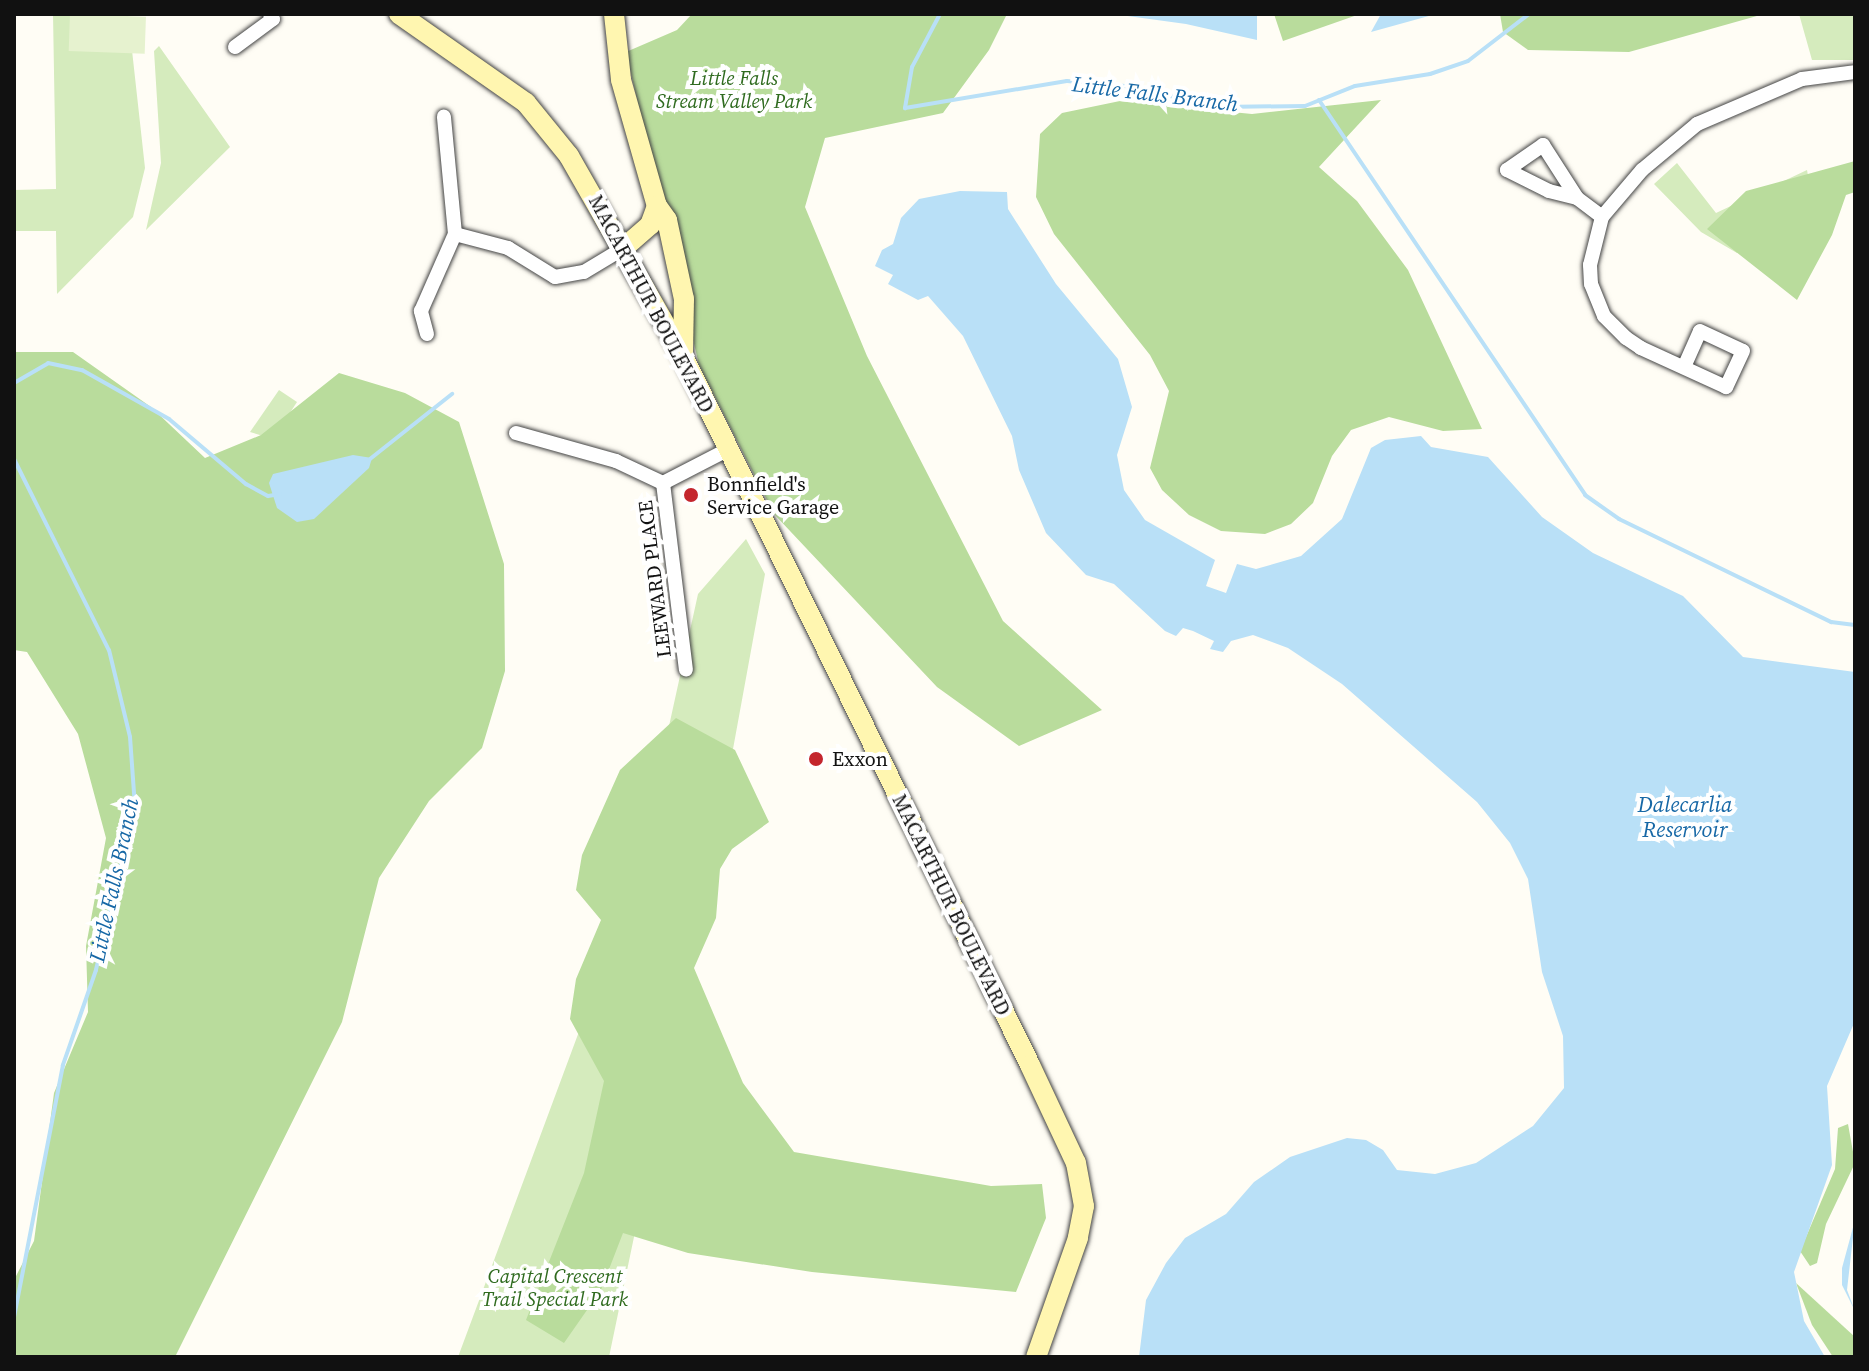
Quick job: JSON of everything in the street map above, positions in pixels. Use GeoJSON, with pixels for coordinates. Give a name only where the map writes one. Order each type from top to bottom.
{"type":"FeatureCollection","features":[{"type":"Feature","properties":{"kind":"main road","name":"MACARTHUR BOULEVARD"},"geometry":{"type":"LineString","coordinates":[[399,14],[526,103],[569,156],[624,248],[682,355],[1076,1163],[1084,1206],[1078,1238],[1036,1357]]}},
{"type":"Feature","properties":{"kind":"main road"},"geometry":{"type":"LineString","coordinates":[[614,14],[624,92],[657,206],[667,220],[684,299],[682,355]]}},
{"type":"Feature","properties":{"kind":"main road"},"geometry":{"type":"LineString","coordinates":[[624,248],[650,225],[657,206]]}},
{"type":"Feature","properties":{"kind":"street"},"geometry":{"type":"LineString","coordinates":[[235,47],[273,19],[270,14]]}},
{"type":"Feature","properties":{"kind":"street"},"geometry":{"type":"LineString","coordinates":[[1684,367],[1641,348],[1604,316],[1590,265],[1602,217],[1642,170],[1697,124],[1802,79],[1855,72]]}},
{"type":"Feature","properties":{"kind":"street"},"geometry":{"type":"LineString","coordinates":[[427,334],[421,311],[455,234],[454,188],[444,157],[444,117]]}},
{"type":"Feature","properties":{"kind":"street"},"geometry":{"type":"LineString","coordinates":[[1577,198],[1549,191],[1507,170],[1543,145],[1577,198],[1602,217]]}},
{"type":"Feature","properties":{"kind":"street"},"geometry":{"type":"LineString","coordinates":[[455,234],[508,248],[555,277],[584,272],[624,248]]}},
{"type":"Feature","properties":{"kind":"street"},"geometry":{"type":"LineString","coordinates":[[516,433],[616,461],[663,483],[727,450]]}},
{"type":"Feature","properties":{"kind":"street","name":"LEEWARD PLACE"},"geometry":{"type":"LineString","coordinates":[[663,483],[686,670]]}},
{"type":"Feature","properties":{"kind":"green space"},"geometry":{"type":"Polygon","coordinates":[[[53,14],[128,14],[145,168],[133,217],[57,294],[56,231],[14,231],[14,190],[56,189],[53,14]]]}},
{"type":"Feature","properties":{"kind":"green space"},"geometry":{"type":"Polygon","coordinates":[[[70,14],[146,17],[145,54],[69,51],[70,14]]]}},
{"type":"Feature","properties":{"kind":"green space","name":"Little Falls Stream Valley Park"},"geometry":{"type":"Polygon","coordinates":[[[692,14],[1007,14],[989,50],[943,113],[825,138],[805,207],[867,356],[1003,621],[1102,710],[1019,746],[937,687],[774,514],[699,365],[626,52],[677,30],[692,14]]]}},
{"type":"Feature","properties":{"kind":"green space"},"geometry":{"type":"Polygon","coordinates":[[[1274,14],[1360,14],[1283,41],[1274,14]]]}},
{"type":"Feature","properties":{"kind":"green space"},"geometry":{"type":"Polygon","coordinates":[[[1500,14],[1764,14],[1629,52],[1528,50],[1503,32],[1500,14]]]}},
{"type":"Feature","properties":{"kind":"green space"},"geometry":{"type":"Polygon","coordinates":[[[1799,14],[1855,14],[1855,60],[1812,60],[1799,14]]]}},
{"type":"Feature","properties":{"kind":"green space"},"geometry":{"type":"Polygon","coordinates":[[[159,46],[230,147],[146,230],[161,163],[154,51],[159,46]]]}},
{"type":"Feature","properties":{"kind":"green space"},"geometry":{"type":"Polygon","coordinates":[[[1381,100],[1319,167],[1357,201],[1408,270],[1482,429],[1443,431],[1389,417],[1351,430],[1332,456],[1313,503],[1291,524],[1265,534],[1221,531],[1189,515],[1162,490],[1150,468],[1169,391],[1150,355],[1054,234],[1036,197],[1040,134],[1062,113],[1120,101],[1252,114],[1381,100]]]}},
{"type":"Feature","properties":{"kind":"green space"},"geometry":{"type":"Polygon","coordinates":[[[1855,161],[1855,192],[1846,195],[1832,235],[1797,300],[1707,229],[1746,191],[1855,161]]]}},
{"type":"Feature","properties":{"kind":"green space"},"geometry":{"type":"Polygon","coordinates":[[[1677,163],[1716,213],[1807,170],[1811,192],[1737,253],[1701,232],[1654,184],[1677,163]]]}},
{"type":"Feature","properties":{"kind":"green space"},"geometry":{"type":"Polygon","coordinates":[[[14,352],[73,352],[151,407],[205,458],[261,435],[339,373],[405,393],[459,422],[504,564],[505,671],[482,748],[429,801],[379,878],[342,1022],[175,1357],[14,1357],[14,1280],[34,1241],[54,1093],[88,1012],[86,946],[106,838],[78,734],[27,652],[14,650],[14,352]]]}},
{"type":"Feature","properties":{"kind":"green space"},"geometry":{"type":"Polygon","coordinates":[[[279,390],[297,402],[273,439],[250,432],[279,390]]]}},
{"type":"Feature","properties":{"kind":"green space","name":"Capital Crescent Trail Special Park"},"geometry":{"type":"Polygon","coordinates":[[[746,539],[765,574],[714,853],[609,1357],[458,1357],[635,881],[698,594],[746,539]]]}},
{"type":"Feature","properties":{"kind":"green space"},"geometry":{"type":"Polygon","coordinates":[[[676,718],[735,750],[769,822],[732,849],[720,869],[716,918],[694,968],[743,1083],[794,1152],[991,1186],[1042,1184],[1046,1218],[1016,1292],[812,1272],[688,1253],[623,1233],[601,1290],[564,1343],[526,1320],[584,1173],[604,1081],[570,1019],[576,979],[601,920],[576,890],[582,855],[620,770],[676,718]]]}},
{"type":"Feature","properties":{"kind":"green space"},"geometry":{"type":"Polygon","coordinates":[[[1848,1124],[1855,1163],[1826,1224],[1817,1263],[1810,1266],[1800,1251],[1835,1169],[1838,1128],[1848,1124]]]}},
{"type":"Feature","properties":{"kind":"green space"},"geometry":{"type":"Polygon","coordinates":[[[1796,1283],[1855,1337],[1855,1357],[1833,1357],[1812,1325],[1796,1283]]]}},
{"type":"Feature","properties":{"kind":"water"},"geometry":{"type":"Polygon","coordinates":[[[1113,14],[1257,14],[1257,40],[1186,24],[1113,14]]]}},
{"type":"Feature","properties":{"kind":"water"},"geometry":{"type":"Polygon","coordinates":[[[1381,14],[1436,14],[1371,32],[1381,14]]]}},
{"type":"Feature","properties":{"kind":"water","name":"Dalecarlia Reservoir"},"geometry":{"type":"Polygon","coordinates":[[[960,191],[1007,192],[1008,209],[1056,284],[1118,359],[1132,407],[1117,455],[1124,490],[1145,520],[1215,560],[1206,586],[1226,593],[1237,564],[1256,569],[1301,556],[1342,519],[1371,448],[1385,440],[1421,436],[1431,447],[1488,457],[1542,517],[1593,553],[1683,596],[1743,657],[1855,672],[1855,1021],[1827,1086],[1832,1165],[1794,1272],[1804,1321],[1825,1357],[1139,1357],[1146,1300],[1166,1263],[1185,1238],[1226,1214],[1254,1182],[1290,1157],[1347,1138],[1366,1140],[1383,1150],[1397,1170],[1435,1174],[1476,1163],[1533,1126],[1564,1088],[1563,1036],[1542,972],[1528,879],[1510,843],[1477,802],[1342,684],[1288,648],[1253,635],[1231,641],[1223,652],[1210,649],[1214,641],[1193,631],[1183,628],[1176,636],[1165,631],[1114,584],[1086,575],[1046,533],[1019,470],[1012,436],[963,336],[928,296],[918,300],[888,284],[893,275],[875,266],[882,250],[893,244],[901,218],[919,199],[960,191]]]}},
{"type":"Feature","properties":{"kind":"water"},"geometry":{"type":"Polygon","coordinates":[[[353,455],[372,458],[369,468],[314,519],[297,522],[277,508],[269,483],[273,474],[353,455]]]}},
{"type":"Feature","properties":{"kind":"water"},"geometry":{"type":"Polygon","coordinates":[[[1855,1220],[1847,1290],[1855,1311],[1842,1285],[1842,1268],[1855,1220]]]}},
{"type":"Feature","properties":{"kind":"waterway","name":"Little Falls Branch"},"geometry":{"type":"LineString","coordinates":[[940,14],[912,67],[905,108],[1067,81],[1125,86],[1219,107],[1305,106],[1355,86],[1430,74],[1468,61],[1529,14]]}},
{"type":"Feature","properties":{"kind":"waterway"},"geometry":{"type":"LineString","coordinates":[[1319,100],[1585,495],[1619,519],[1831,622],[1855,625]]}},
{"type":"Feature","properties":{"kind":"waterway","name":"Little Falls Branch"},"geometry":{"type":"LineString","coordinates":[[14,383],[48,363],[82,370],[169,419],[246,484],[268,496],[280,494]]}},
{"type":"Feature","properties":{"kind":"waterway","name":"Little Falls Branch"},"geometry":{"type":"LineString","coordinates":[[370,459],[452,394]]}},
{"type":"Feature","properties":{"kind":"waterway","name":"Little Falls Branch"},"geometry":{"type":"LineString","coordinates":[[14,459],[109,650],[130,737],[135,806],[96,970],[63,1065],[14,1317]]}},
{"type":"Feature","properties":{"kind":"place","name":"Bonnfield's Service Garage"},"geometry":{"type":"Point","coordinates":[691,495]}},
{"type":"Feature","properties":{"kind":"place","name":"Exxon"},"geometry":{"type":"Point","coordinates":[816,759]}}]}
